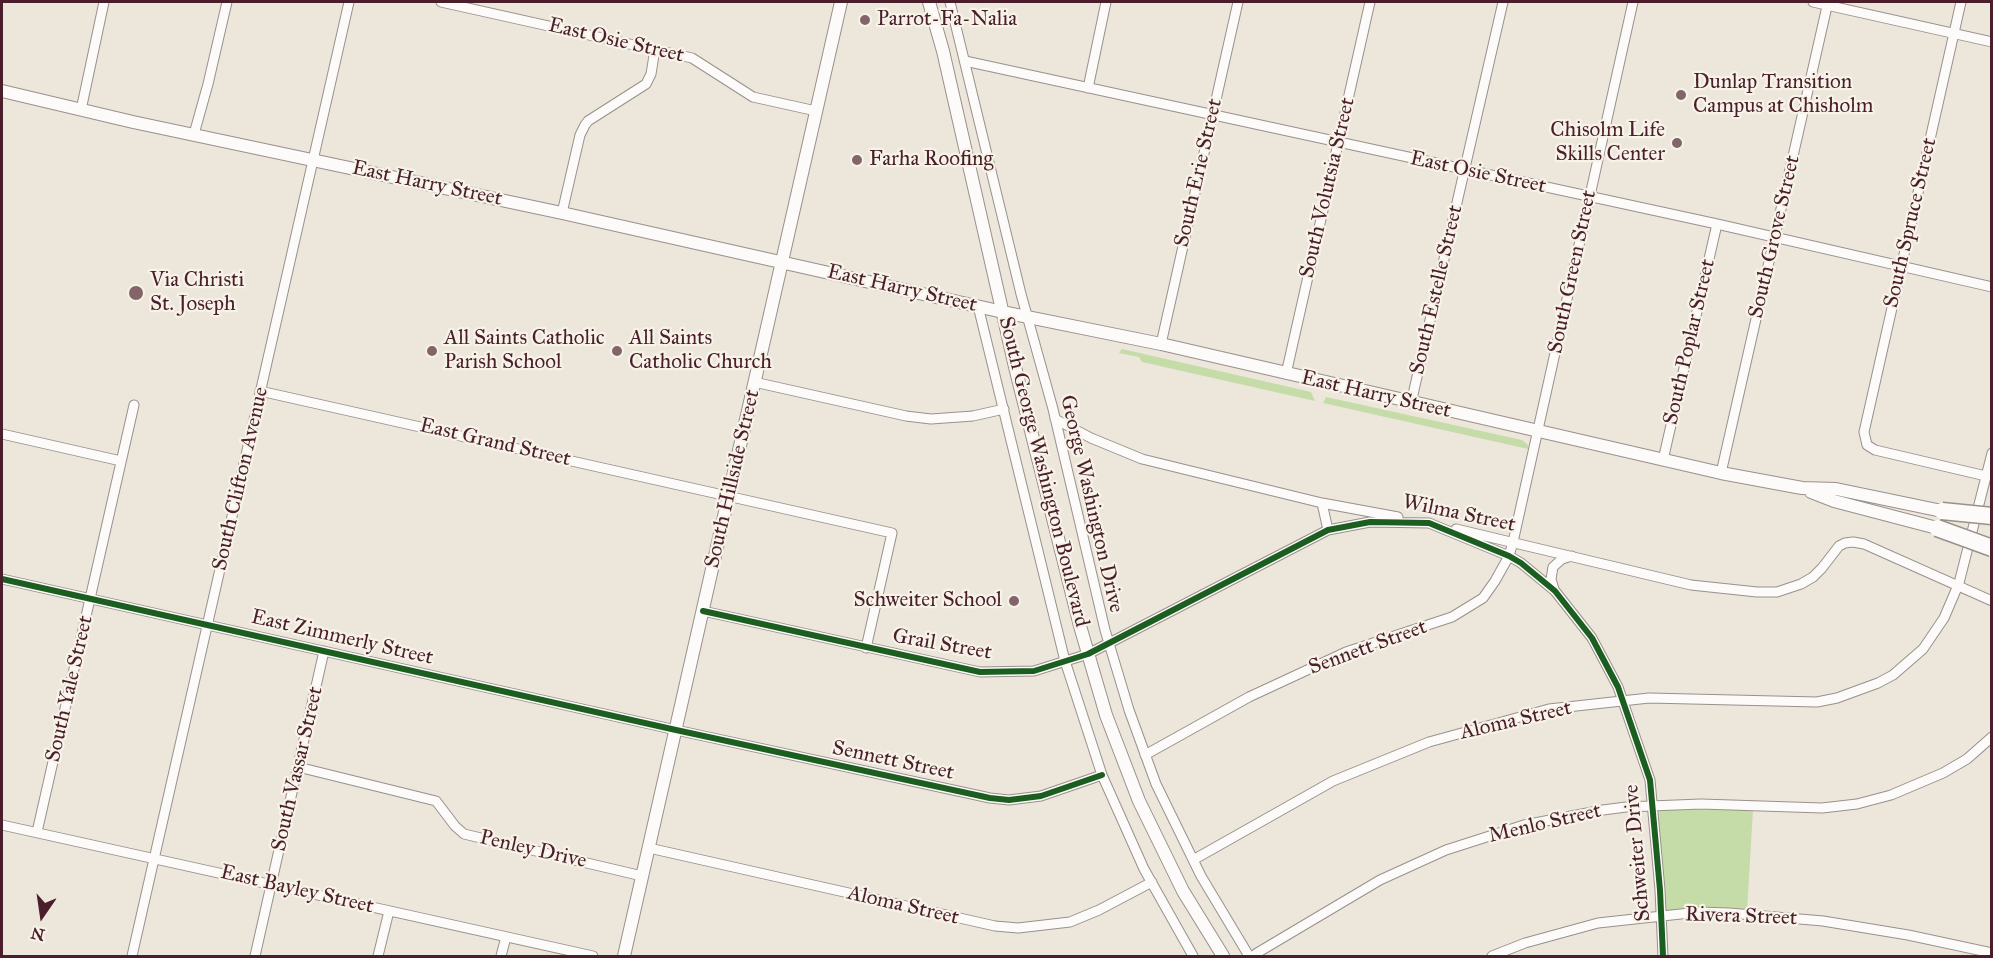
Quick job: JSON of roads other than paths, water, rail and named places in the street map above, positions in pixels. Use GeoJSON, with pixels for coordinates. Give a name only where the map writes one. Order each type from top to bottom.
{"type":"FeatureCollection","features":[{"type":"Feature","properties":{"kind":"highway"},"geometry":{"type":"LineString","coordinates":[[1942,511],[1992,516]]}},
{"type":"Feature","properties":{"kind":"highway"},"geometry":{"type":"LineString","coordinates":[[1937,528],[1992,548]]}},
{"type":"Feature","properties":{"kind":"main road","name":"South Hillside Street"},"geometry":{"type":"LineString","coordinates":[[624,957],[841,2]]}},
{"type":"Feature","properties":{"kind":"main road","name":"South George Washington Boulevard"},"geometry":{"type":"LineString","coordinates":[[929,2],[943,51],[1015,367],[1088,654],[1106,715],[1139,801],[1183,891],[1223,957]]}},
{"type":"Feature","properties":{"kind":"main road","name":"East Harry Street"},"geometry":{"type":"LineString","coordinates":[[2,91],[562,213],[1028,318],[1161,344],[1721,473],[1802,488],[1836,489],[1942,511]]}},
{"type":"Feature","properties":{"kind":"main road","name":"East Harry Street"},"geometry":{"type":"LineString","coordinates":[[1802,488],[1834,501],[1937,528]]}},
{"type":"Feature","properties":{"kind":"street"},"geometry":{"type":"LineString","coordinates":[[81,110],[104,2]]}},
{"type":"Feature","properties":{"kind":"street"},"geometry":{"type":"LineString","coordinates":[[194,134],[227,2]]}},
{"type":"Feature","properties":{"kind":"street","name":"South Clifton Avenue"},"geometry":{"type":"LineString","coordinates":[[132,957],[349,2]]}},
{"type":"Feature","properties":{"kind":"street","name":"East Osie Street"},"geometry":{"type":"LineString","coordinates":[[441,2],[692,58],[753,97],[816,111]]}},
{"type":"Feature","properties":{"kind":"street","name":"George Washington Drive"},"geometry":{"type":"LineString","coordinates":[[950,2],[1055,418],[1075,510],[1109,644],[1156,784],[1193,860],[1251,957]]}},
{"type":"Feature","properties":{"kind":"street"},"geometry":{"type":"LineString","coordinates":[[1088,87],[1106,2]]}},
{"type":"Feature","properties":{"kind":"street","name":"South Erie Street"},"geometry":{"type":"LineString","coordinates":[[1161,344],[1238,2]]}},
{"type":"Feature","properties":{"kind":"street","name":"South Volutsia Street"},"geometry":{"type":"LineString","coordinates":[[1286,374],[1370,2]]}},
{"type":"Feature","properties":{"kind":"street","name":"South Estelle Street"},"geometry":{"type":"LineString","coordinates":[[1411,403],[1503,2]]}},
{"type":"Feature","properties":{"kind":"street","name":"South Green Street"},"geometry":{"type":"LineString","coordinates":[[1513,542],[1633,2]]}},
{"type":"Feature","properties":{"kind":"street"},"geometry":{"type":"LineString","coordinates":[[1813,2],[1828,3],[1992,42]]}},
{"type":"Feature","properties":{"kind":"street","name":"South Spruce Street"},"geometry":{"type":"LineString","coordinates":[[1961,2],[1864,432],[1867,445],[1875,450],[1986,476]]}},
{"type":"Feature","properties":{"kind":"street","name":"South Grove Street"},"geometry":{"type":"LineString","coordinates":[[1721,473],[1828,3]]}},
{"type":"Feature","properties":{"kind":"street"},"geometry":{"type":"LineString","coordinates":[[562,213],[580,135],[585,125],[646,84],[651,74],[655,49]]}},
{"type":"Feature","properties":{"kind":"street","name":"East Osie Street"},"geometry":{"type":"LineString","coordinates":[[965,62],[1717,224],[1992,287]]}},
{"type":"Feature","properties":{"kind":"street","name":"South Poplar Street"},"geometry":{"type":"LineString","coordinates":[[1663,460],[1717,224]]}},
{"type":"Feature","properties":{"kind":"street"},"geometry":{"type":"LineString","coordinates":[[978,306],[1065,661],[1102,775],[1152,882],[1193,957]]}},
{"type":"Feature","properties":{"kind":"street"},"geometry":{"type":"LineString","coordinates":[[754,382],[906,416],[932,419],[973,416],[1004,409]]}},
{"type":"Feature","properties":{"kind":"street","name":"East Grand Street"},"geometry":{"type":"LineString","coordinates":[[261,391],[892,533],[866,648]]}},
{"type":"Feature","properties":{"kind":"street","name":"South Yale Street"},"geometry":{"type":"LineString","coordinates":[[37,832],[134,405]]}},
{"type":"Feature","properties":{"kind":"street","name":"Wilma Street"},"geometry":{"type":"LineString","coordinates":[[1055,418],[1100,442],[1142,459],[1322,503],[1429,523],[1691,585],[1757,592],[1777,592],[1789,589],[1813,577],[1839,546],[1848,542],[1864,544],[1958,585]]}},
{"type":"Feature","properties":{"kind":"street"},"geometry":{"type":"LineString","coordinates":[[2,434],[121,461]]}},
{"type":"Feature","properties":{"kind":"street","name":"Aloma Street"},"geometry":{"type":"LineString","coordinates":[[1193,860],[1333,781],[1428,742],[1549,709],[1648,698],[1817,702],[1857,691],[1893,675],[1923,649],[1944,618],[1958,585],[1992,453]]}},
{"type":"Feature","properties":{"kind":"street"},"geometry":{"type":"LineString","coordinates":[[1322,503],[1328,530]]}},
{"type":"Feature","properties":{"kind":"street","name":"Grail Street"},"geometry":{"type":"LineString","coordinates":[[703,611],[980,672],[1034,671],[1088,654],[1109,644],[1328,530],[1370,522],[1429,523]]}},
{"type":"Feature","properties":{"kind":"street","name":"Schweiter Drive"},"geometry":{"type":"LineString","coordinates":[[1429,523],[1509,556],[1533,572],[1555,591],[1592,638],[1618,687],[1650,780],[1663,957]]}},
{"type":"Feature","properties":{"kind":"street","name":"Sennett Street"},"geometry":{"type":"LineString","coordinates":[[1145,755],[1249,697],[1346,652],[1452,617],[1483,598],[1509,556],[1513,542]]}},
{"type":"Feature","properties":{"kind":"street"},"geometry":{"type":"LineString","coordinates":[[1555,591],[1551,579],[1553,567],[1562,559],[1572,556]]}},
{"type":"Feature","properties":{"kind":"street","name":"East Zimmerly Street"},"geometry":{"type":"LineString","coordinates":[[2,579],[676,730]]}},
{"type":"Feature","properties":{"kind":"street"},"geometry":{"type":"LineString","coordinates":[[1958,585],[1992,601]]}},
{"type":"Feature","properties":{"kind":"street","name":"South Vassar Street"},"geometry":{"type":"LineString","coordinates":[[255,957],[324,651]]}},
{"type":"Feature","properties":{"kind":"street","name":"Sennett Street"},"geometry":{"type":"LineString","coordinates":[[676,730],[926,785],[1010,800],[1041,796],[1102,775]]}},
{"type":"Feature","properties":{"kind":"street","name":"Menlo Street"},"geometry":{"type":"LineString","coordinates":[[1251,957],[1380,880],[1446,850],[1524,825],[1603,810],[1701,804],[1822,808],[1857,804],[1891,795],[1935,777],[1967,759],[1992,737]]}},
{"type":"Feature","properties":{"kind":"street","name":"Penley Drive"},"geometry":{"type":"LineString","coordinates":[[298,767],[436,801],[464,834],[642,876]]}},
{"type":"Feature","properties":{"kind":"street","name":"East Bayley Street"},"geometry":{"type":"LineString","coordinates":[[2,825],[593,957]]}},
{"type":"Feature","properties":{"kind":"street","name":"Aloma Street"},"geometry":{"type":"LineString","coordinates":[[649,848],[995,926],[1018,928],[1070,922],[1099,910],[1152,882]]}},
{"type":"Feature","properties":{"kind":"street"},"geometry":{"type":"LineString","coordinates":[[378,957],[389,910]]}},
{"type":"Feature","properties":{"kind":"street","name":"Rivera Street"},"geometry":{"type":"LineString","coordinates":[[1492,957],[1525,943],[1598,923],[1699,912],[1823,921],[1908,935],[1992,953]]}},
{"type":"Feature","properties":{"kind":"street"},"geometry":{"type":"LineString","coordinates":[[501,957],[506,937]]}},
{"type":"Feature","properties":{"kind":"place","name":"Parrot-Fa-Nalia"},"geometry":{"type":"Point","coordinates":[865,20]}},
{"type":"Feature","properties":{"kind":"place","name":"Dunlap Transition Campus at Chisholm"},"geometry":{"type":"Point","coordinates":[1681,95]}},
{"type":"Feature","properties":{"kind":"place","name":"Chisolm Life Skills Center"},"geometry":{"type":"Point","coordinates":[1677,143]}},
{"type":"Feature","properties":{"kind":"place","name":"Farha Roofing"},"geometry":{"type":"Point","coordinates":[857,160]}},
{"type":"Feature","properties":{"kind":"place","name":"Via Christi St. Joseph"},"geometry":{"type":"Point","coordinates":[136,293]}},
{"type":"Feature","properties":{"kind":"place","name":"All Saints Catholic Parish School"},"geometry":{"type":"Point","coordinates":[432,351]}},
{"type":"Feature","properties":{"kind":"place","name":"All Saints Catholic Church"},"geometry":{"type":"Point","coordinates":[617,351]}},
{"type":"Feature","properties":{"kind":"place","name":"Schweiter School"},"geometry":{"type":"Point","coordinates":[1014,601]}}]}
